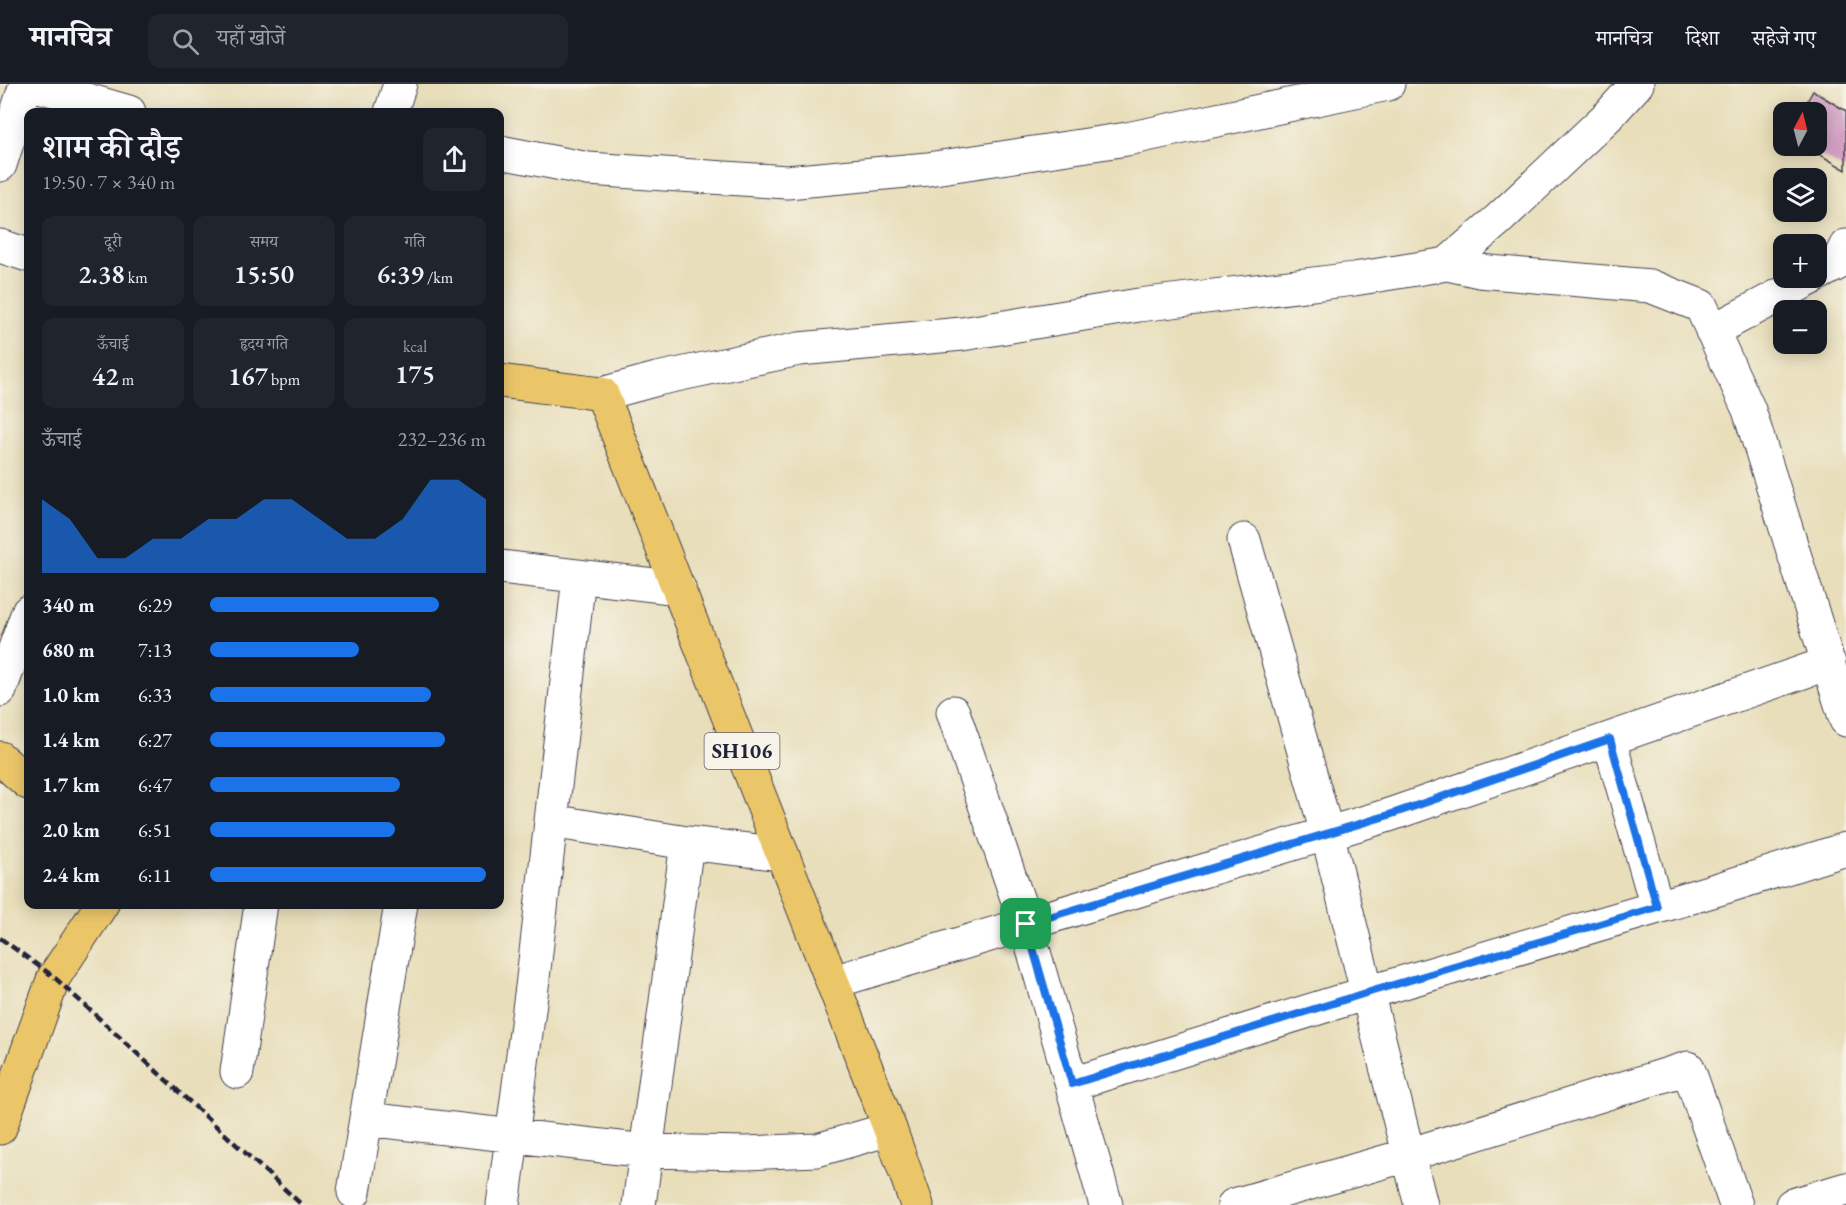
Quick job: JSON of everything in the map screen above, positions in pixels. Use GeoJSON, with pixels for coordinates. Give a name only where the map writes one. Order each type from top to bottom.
{"type":"FeatureCollection","features":[{"type":"Feature","properties":{"kind":"main road"},"geometry":{"type":"LineString","coordinates":[[504,382],[602,394]]}},
{"type":"Feature","properties":{"kind":"main road","name":"SH106"},"geometry":{"type":"LineString","coordinates":[[602,394],[833,982],[917,1205]]}},
{"type":"Feature","properties":{"kind":"main road"},"geometry":{"type":"LineString","coordinates":[[0,758],[24,779]]}},
{"type":"Feature","properties":{"kind":"main road"},"geometry":{"type":"LineString","coordinates":[[0,1128],[54,977],[99,909]]}},
{"type":"Feature","properties":{"kind":"street"},"geometry":{"type":"LineString","coordinates":[[0,165],[26,84]]}},
{"type":"Feature","properties":{"kind":"street"},"geometry":{"type":"LineString","coordinates":[[32,84],[115,108]]}},
{"type":"Feature","properties":{"kind":"street"},"geometry":{"type":"LineString","coordinates":[[504,153],[588,169],[787,182],[928,170],[1127,140],[1388,84]]}},
{"type":"Feature","properties":{"kind":"street"},"geometry":{"type":"LineString","coordinates":[[1446,264],[1499,219],[1609,115],[1637,84]]}},
{"type":"Feature","properties":{"kind":"street"},"geometry":{"type":"LineString","coordinates":[[0,246],[24,254]]}},
{"type":"Feature","properties":{"kind":"street"},"geometry":{"type":"LineString","coordinates":[[602,394],[657,379],[799,349],[962,334],[1139,305],[1354,279],[1446,264],[1479,272],[1650,286],[1701,306],[1749,410],[1846,720]]}},
{"type":"Feature","properties":{"kind":"street"},"geometry":{"type":"LineString","coordinates":[[1712,331],[1832,266]]}},
{"type":"Feature","properties":{"kind":"street"},"geometry":{"type":"LineString","coordinates":[[1244,540],[1328,833],[1366,993],[1421,1205]]}},
{"type":"Feature","properties":{"kind":"street"},"geometry":{"type":"LineString","coordinates":[[504,568],[679,588]]}},
{"type":"Feature","properties":{"kind":"street"},"geometry":{"type":"LineString","coordinates":[[503,1205],[532,987],[579,577]]}},
{"type":"Feature","properties":{"kind":"street"},"geometry":{"type":"LineString","coordinates":[[0,690],[24,623]]}},
{"type":"Feature","properties":{"kind":"street"},"geometry":{"type":"LineString","coordinates":[[833,982],[1389,815],[1829,663]]}},
{"type":"Feature","properties":{"kind":"street"},"geometry":{"type":"LineString","coordinates":[[953,712],[1026,924],[1106,1205]]}},
{"type":"Feature","properties":{"kind":"street"},"geometry":{"type":"LineString","coordinates":[[1610,739],[1657,907]]}},
{"type":"Feature","properties":{"kind":"street"},"geometry":{"type":"LineString","coordinates":[[551,821],[687,843],[782,854]]}},
{"type":"Feature","properties":{"kind":"street"},"geometry":{"type":"LineString","coordinates":[[639,1205],[687,843]]}},
{"type":"Feature","properties":{"kind":"street"},"geometry":{"type":"LineString","coordinates":[[1072,1084],[1846,849]]}},
{"type":"Feature","properties":{"kind":"street"},"geometry":{"type":"LineString","coordinates":[[237,1072],[260,909]]}},
{"type":"Feature","properties":{"kind":"street"},"geometry":{"type":"LineString","coordinates":[[354,1192],[399,909]]}},
{"type":"Feature","properties":{"kind":"street"},"geometry":{"type":"LineString","coordinates":[[1234,1205],[1408,1155],[1688,1068],[1736,1205]]}},
{"type":"Feature","properties":{"kind":"street"},"geometry":{"type":"LineString","coordinates":[[366,1119],[646,1152],[745,1153],[817,1150],[890,1129]]}},
{"type":"Feature","properties":{"kind":"street"},"geometry":{"type":"LineString","coordinates":[[1792,1205],[1846,1189]]}},
{"type":"Feature","properties":{"kind":"building"},"geometry":{"type":"Polygon","coordinates":[[[1813,91],[1846,111],[1846,170],[1822,156],[1827,156],[1827,102],[1807,102],[1813,91]]]}},
{"type":"Feature","properties":{"kind":"railway"},"geometry":{"type":"LineString","coordinates":[[0,938],[54,977],[302,1205]]}},
{"type":"Feature","properties":{"kind":"route"},"geometry":{"type":"LineString","coordinates":[[1610,739],[1657,907],[1366,993],[1072,1084],[1026,924],[1389,815],[1610,739]]}}]}
